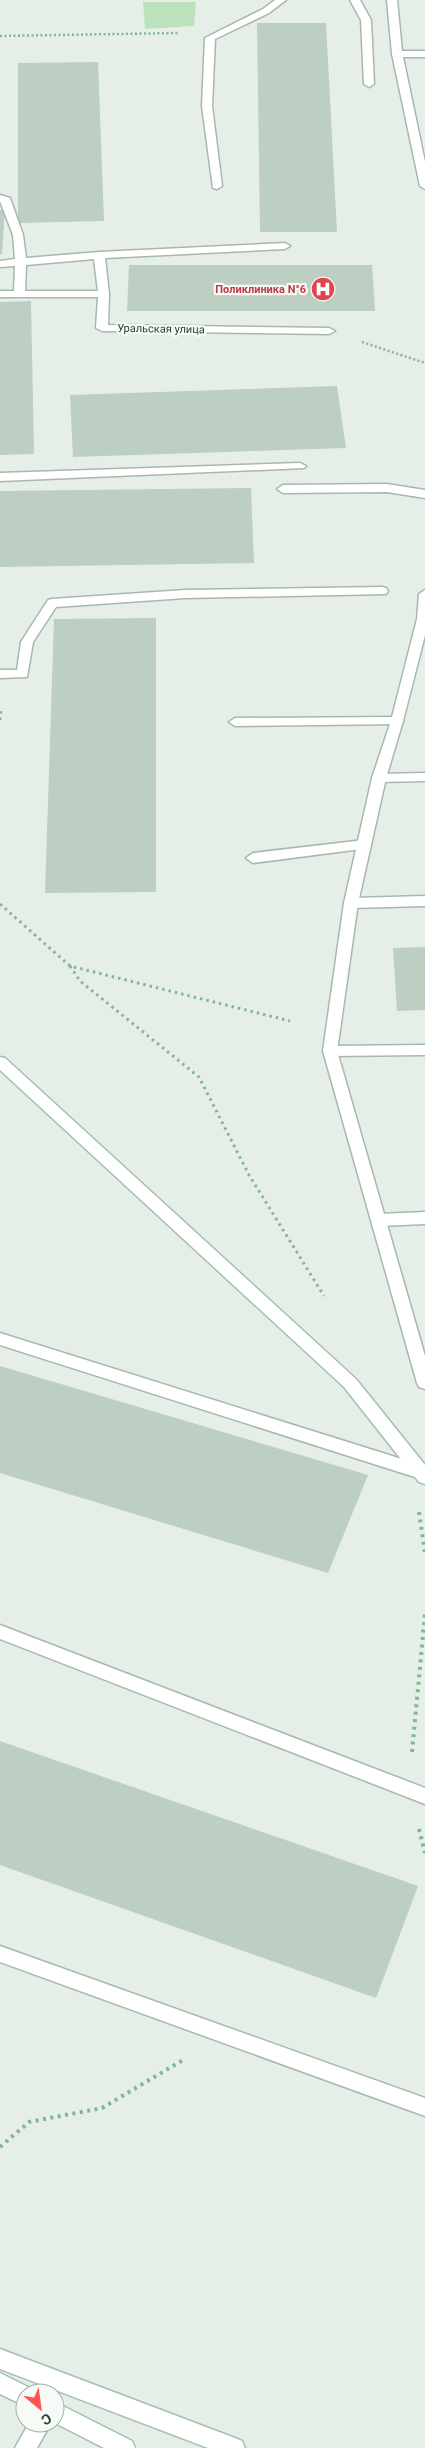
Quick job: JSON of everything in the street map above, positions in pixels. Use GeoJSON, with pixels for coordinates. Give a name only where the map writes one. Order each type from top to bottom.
{"type":"FeatureCollection","features":[{"type":"Feature","properties":{"kind":"street"},"geometry":{"type":"LineString","coordinates":[[218,186],[207,106],[210,38],[266,11],[281,0]]}},
{"type":"Feature","properties":{"kind":"street"},"geometry":{"type":"LineString","coordinates":[[355,0],[366,20],[368,84]]}},
{"type":"Feature","properties":{"kind":"street"},"geometry":{"type":"LineString","coordinates":[[392,0],[397,54],[425,186]]}},
{"type":"Feature","properties":{"kind":"street"},"geometry":{"type":"LineString","coordinates":[[397,54],[425,54]]}},
{"type":"Feature","properties":{"kind":"street"},"geometry":{"type":"LineString","coordinates":[[0,198],[5,198],[18,235],[21,262],[19,294]]}},
{"type":"Feature","properties":{"kind":"street"},"geometry":{"type":"LineString","coordinates":[[0,264],[99,255],[285,246]]}},
{"type":"Feature","properties":{"kind":"street"},"geometry":{"type":"LineString","coordinates":[[0,294],[104,294],[99,255]]}},
{"type":"Feature","properties":{"kind":"street","name":"Уральская улица"},"geometry":{"type":"LineString","coordinates":[[104,294],[102,328],[329,331]]}},
{"type":"Feature","properties":{"kind":"street"},"geometry":{"type":"LineString","coordinates":[[0,477],[300,466]]}},
{"type":"Feature","properties":{"kind":"street"},"geometry":{"type":"LineString","coordinates":[[283,489],[387,488],[425,494]]}},
{"type":"Feature","properties":{"kind":"street"},"geometry":{"type":"LineString","coordinates":[[0,674],[23,674],[27,642],[52,603],[185,594],[382,591]]}},
{"type":"Feature","properties":{"kind":"street"},"geometry":{"type":"LineString","coordinates":[[425,594],[422,619],[397,721],[379,778],[351,903],[330,1051],[425,1383]]}},
{"type":"Feature","properties":{"kind":"street"},"geometry":{"type":"LineString","coordinates":[[235,722],[397,721]]}},
{"type":"Feature","properties":{"kind":"street"},"geometry":{"type":"LineString","coordinates":[[379,778],[425,777]]}},
{"type":"Feature","properties":{"kind":"street"},"geometry":{"type":"LineString","coordinates":[[253,858],[364,845]]}},
{"type":"Feature","properties":{"kind":"street"},"geometry":{"type":"LineString","coordinates":[[351,903],[425,901]]}},
{"type":"Feature","properties":{"kind":"street"},"geometry":{"type":"LineString","coordinates":[[330,1051],[425,1050]]}},
{"type":"Feature","properties":{"kind":"street"},"geometry":{"type":"LineString","coordinates":[[0,1062],[350,1383],[423,1474]]}},
{"type":"Feature","properties":{"kind":"street"},"geometry":{"type":"LineString","coordinates":[[379,1220],[425,1218]]}},
{"type":"Feature","properties":{"kind":"street"},"geometry":{"type":"LineString","coordinates":[[0,1339],[423,1474]]}},
{"type":"Feature","properties":{"kind":"street"},"geometry":{"type":"LineString","coordinates":[[0,1632],[425,1796]]}},
{"type":"Feature","properties":{"kind":"street"},"geometry":{"type":"LineString","coordinates":[[0,1954],[425,2107]]}},
{"type":"Feature","properties":{"kind":"street"},"geometry":{"type":"LineString","coordinates":[[0,2359],[235,2448]]}},
{"type":"Feature","properties":{"kind":"street"},"geometry":{"type":"LineString","coordinates":[[0,2383],[15,2391]]}},
{"type":"Feature","properties":{"kind":"street"},"geometry":{"type":"LineString","coordinates":[[65,2417],[125,2448]]}},
{"type":"Feature","properties":{"kind":"street"},"geometry":{"type":"LineString","coordinates":[[25,2448],[35,2433]]}},
{"type":"Feature","properties":{"kind":"path"},"geometry":{"type":"LineString","coordinates":[[0,36],[222,32]]}},
{"type":"Feature","properties":{"kind":"path"},"geometry":{"type":"LineString","coordinates":[[329,331],[425,363]]}},
{"type":"Feature","properties":{"kind":"path"},"geometry":{"type":"LineString","coordinates":[[0,904],[70,966],[80,981],[199,1077],[249,1175],[324,1296]]}},
{"type":"Feature","properties":{"kind":"path"},"geometry":{"type":"LineString","coordinates":[[70,966],[290,1022]]}},
{"type":"Feature","properties":{"kind":"path"},"geometry":{"type":"LineString","coordinates":[[408,1789],[425,1614]]}},
{"type":"Feature","properties":{"kind":"path"},"geometry":{"type":"LineString","coordinates":[[0,2147],[29,2122],[102,2108],[225,2035]]}},
{"type":"Feature","properties":{"kind":"green space"},"geometry":{"type":"Polygon","coordinates":[[[143,2],[196,2],[194,26],[145,29],[143,2]]]}},
{"type":"Feature","properties":{"kind":"building"},"geometry":{"type":"Polygon","coordinates":[[[257,23],[326,23],[337,232],[260,232],[257,23]]]}},
{"type":"Feature","properties":{"kind":"building"},"geometry":{"type":"Polygon","coordinates":[[[98,62],[104,221],[18,223],[18,63],[98,62]]]}},
{"type":"Feature","properties":{"kind":"building"},"geometry":{"type":"Polygon","coordinates":[[[0,210],[5,210],[2,254],[0,254],[0,210]]]}},
{"type":"Feature","properties":{"kind":"building"},"geometry":{"type":"Polygon","coordinates":[[[129,265],[372,265],[375,311],[127,311],[129,265]]]}},
{"type":"Feature","properties":{"kind":"building"},"geometry":{"type":"Polygon","coordinates":[[[31,301],[34,454],[0,455],[0,302],[31,301]]]}},
{"type":"Feature","properties":{"kind":"building"},"geometry":{"type":"Polygon","coordinates":[[[337,386],[346,448],[73,457],[70,395],[337,386]]]}},
{"type":"Feature","properties":{"kind":"building"},"geometry":{"type":"Polygon","coordinates":[[[251,488],[254,563],[0,567],[0,491],[251,488]]]}},
{"type":"Feature","properties":{"kind":"building"},"geometry":{"type":"Polygon","coordinates":[[[156,618],[156,892],[45,893],[54,619],[156,618]]]}},
{"type":"Feature","properties":{"kind":"building"},"geometry":{"type":"Polygon","coordinates":[[[425,947],[425,1010],[397,1011],[393,948],[425,947]]]}},
{"type":"Feature","properties":{"kind":"building"},"geometry":{"type":"Polygon","coordinates":[[[0,1366],[368,1475],[328,1573],[0,1473],[0,1366]]]}},
{"type":"Feature","properties":{"kind":"building"},"geometry":{"type":"Polygon","coordinates":[[[0,1741],[418,1886],[376,1998],[0,1865],[0,1741]]]}},
{"type":"Feature","properties":{"kind":"place","name":"Поликлиника N°6"},"geometry":{"type":"Point","coordinates":[323,289]}}]}
